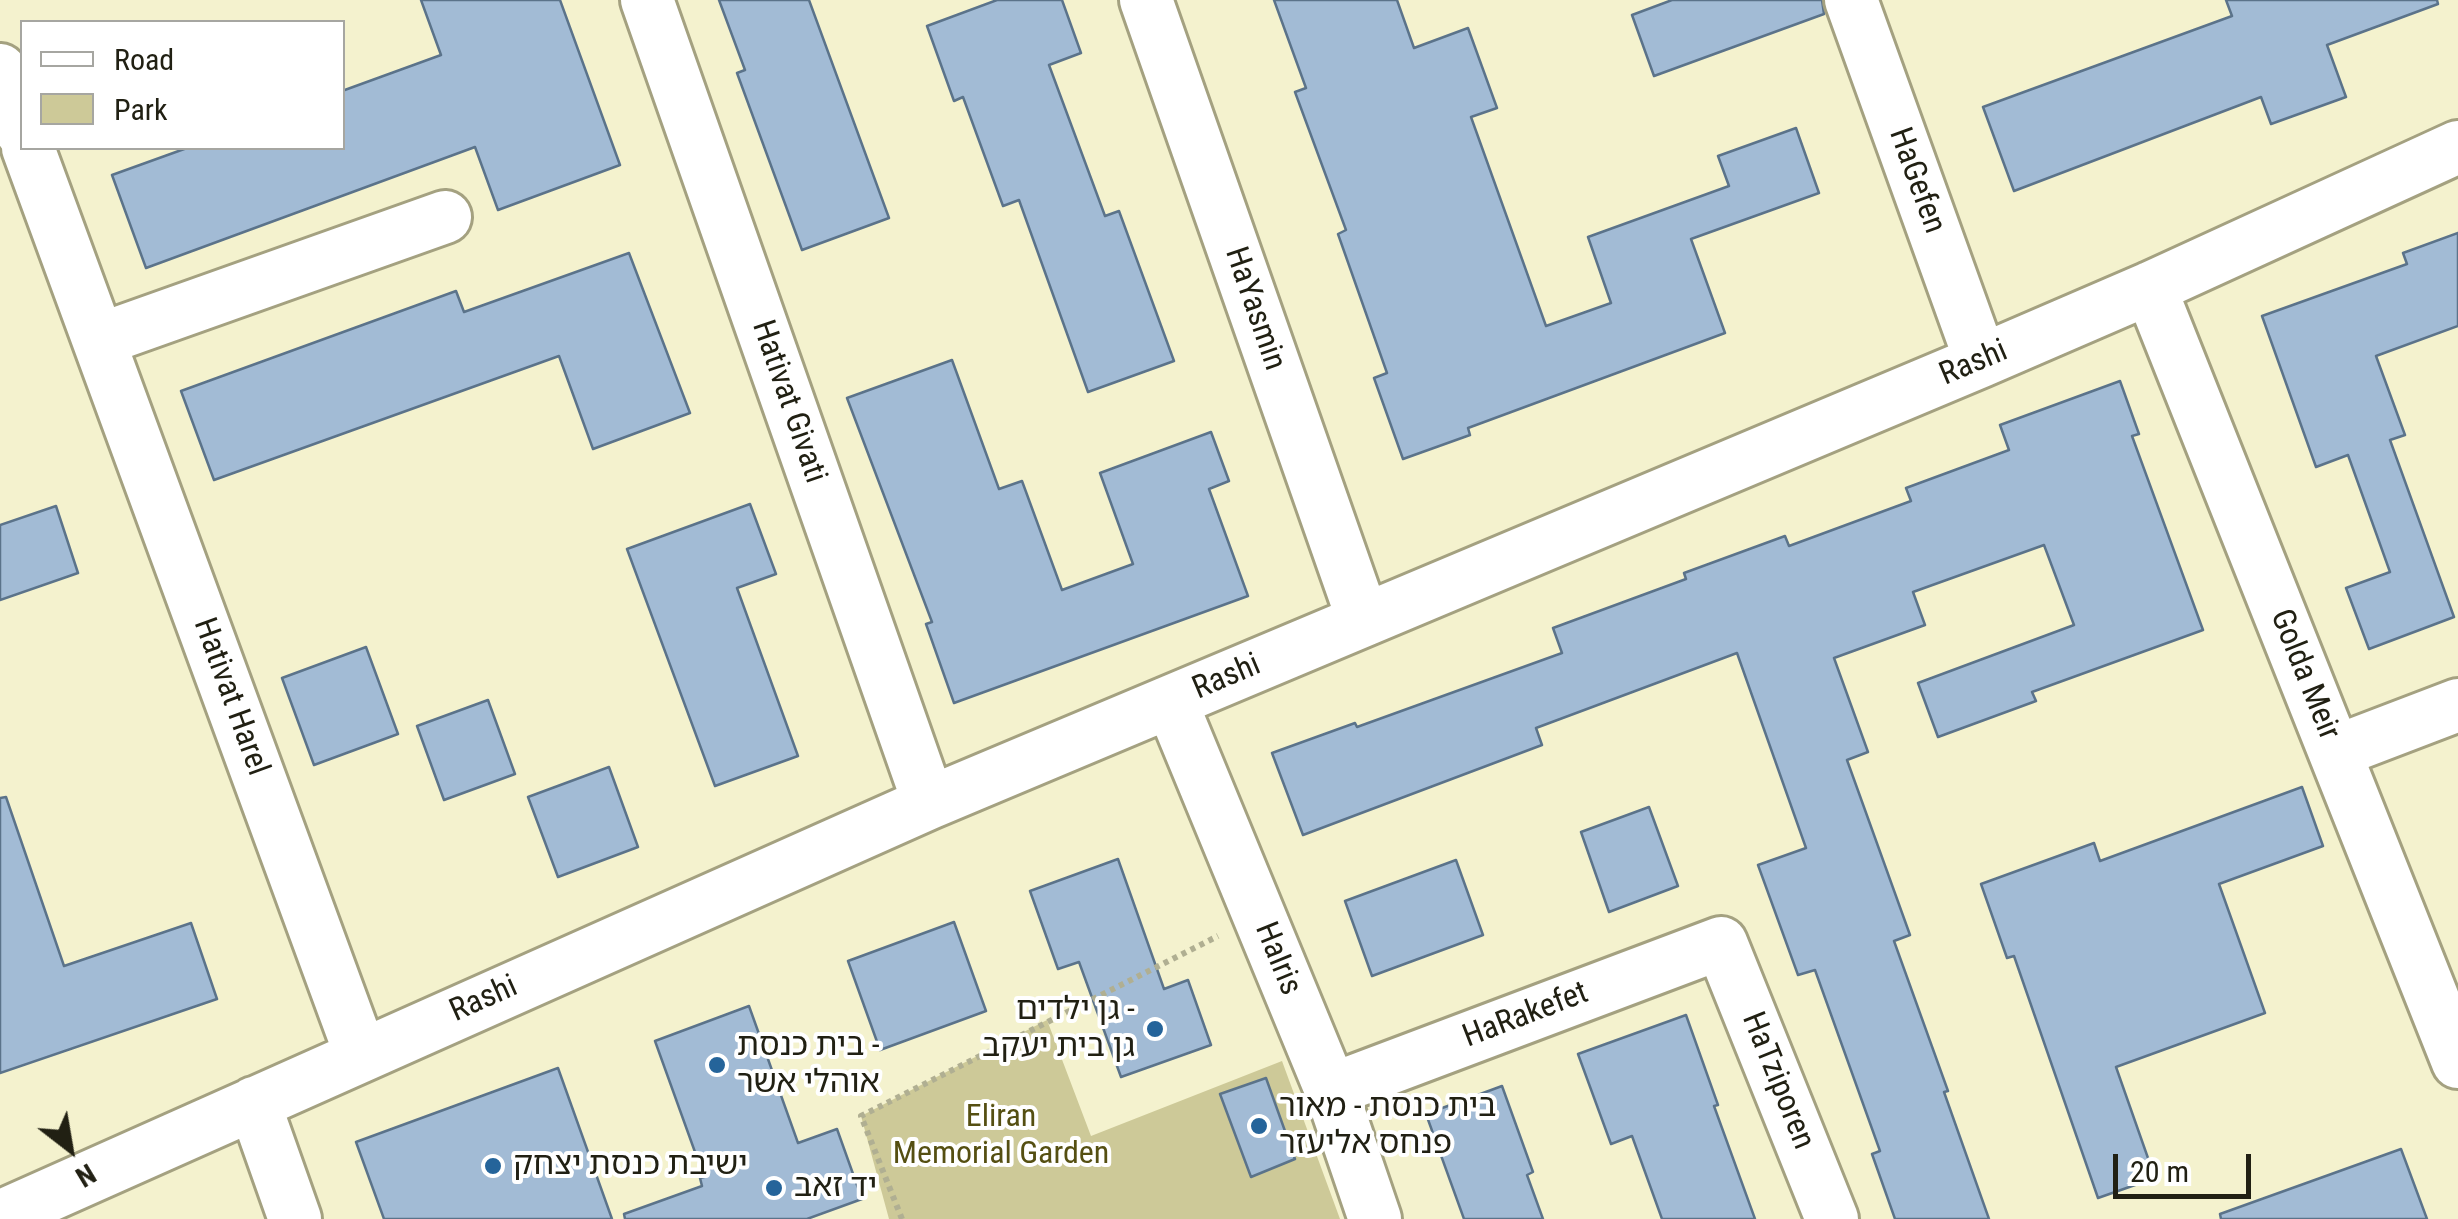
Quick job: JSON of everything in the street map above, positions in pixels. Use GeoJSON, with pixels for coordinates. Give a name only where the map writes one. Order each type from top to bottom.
{"type":"FeatureCollection","features":[{"type":"Feature","properties":{"kind":"street","name":"Hativat Givati"},"geometry":{"type":"LineString","coordinates":[[647,0],[929,803]]}},
{"type":"Feature","properties":{"kind":"street","name":"HaYasmin"},"geometry":{"type":"LineString","coordinates":[[1146,0],[1362,619]]}},
{"type":"Feature","properties":{"kind":"street","name":"HaGefen"},"geometry":{"type":"LineString","coordinates":[[1851,0],[1981,361]]}},
{"type":"Feature","properties":{"kind":"street"},"geometry":{"type":"LineString","coordinates":[[0,70],[20,126]]}},
{"type":"Feature","properties":{"kind":"street","name":"Rashi"},"geometry":{"type":"LineString","coordinates":[[0,1218],[929,803],[1981,361],[2458,146]]}},
{"type":"Feature","properties":{"kind":"street","name":"Hativat Harel"},"geometry":{"type":"LineString","coordinates":[[29,150],[361,1054]]}},
{"type":"Feature","properties":{"kind":"street"},"geometry":{"type":"LineString","coordinates":[[99,340],[445,217]]}},
{"type":"Feature","properties":{"kind":"street","name":"Golda Meir"},"geometry":{"type":"LineString","coordinates":[[2150,288],[2458,1062]]}},
{"type":"Feature","properties":{"kind":"street","name":"HaIris"},"geometry":{"type":"LineString","coordinates":[[1171,702],[1332,1090],[1375,1219]]}},
{"type":"Feature","properties":{"kind":"street"},"geometry":{"type":"LineString","coordinates":[[2335,752],[2458,705]]}},
{"type":"Feature","properties":{"kind":"street","name":"HaRakefet"},"geometry":{"type":"LineString","coordinates":[[1332,1090],[1721,942]]}},
{"type":"Feature","properties":{"kind":"street","name":"HaTziporen"},"geometry":{"type":"LineString","coordinates":[[1721,942],[1832,1219]]}},
{"type":"Feature","properties":{"kind":"street"},"geometry":{"type":"LineString","coordinates":[[254,1103],[296,1219]]}},
{"type":"Feature","properties":{"kind":"path"},"geometry":{"type":"LineString","coordinates":[[902,1219],[860,1116],[1259,916]]}},
{"type":"Feature","properties":{"kind":"green space","name":"Eliran Memorial Garden"},"geometry":{"type":"Polygon","coordinates":[[[1047,1020],[1091,1136],[1282,1061],[1340,1219],[889,1219],[861,1116],[1047,1020]]]}},
{"type":"Feature","properties":{"kind":"building"},"geometry":{"type":"Polygon","coordinates":[[[421,0],[560,0],[620,165],[498,210],[475,147],[146,268],[112,175],[181,150],[345,150],[345,90],[441,55],[421,0]]]}},
{"type":"Feature","properties":{"kind":"building"},"geometry":{"type":"Polygon","coordinates":[[[719,0],[809,0],[889,218],[802,250],[737,73],[745,70],[719,0]]]}},
{"type":"Feature","properties":{"kind":"building"},"geometry":{"type":"Polygon","coordinates":[[[997,0],[1062,0],[1081,53],[1049,65],[1105,216],[1119,211],[1174,361],[1088,392],[1019,200],[1003,206],[963,97],[954,101],[927,26],[997,0]]]}},
{"type":"Feature","properties":{"kind":"building"},"geometry":{"type":"Polygon","coordinates":[[[1274,0],[1397,0],[1414,48],[1468,28],[1497,108],[1471,117],[1546,326],[1611,303],[1588,237],[1729,186],[1718,156],[1796,128],[1819,193],[1691,239],[1725,333],[1468,428],[1470,435],[1403,459],[1374,378],[1387,373],[1338,234],[1346,230],[1295,92],[1306,88],[1274,0]]]}},
{"type":"Feature","properties":{"kind":"building"},"geometry":{"type":"Polygon","coordinates":[[[1672,0],[1822,0],[1824,14],[1654,76],[1632,15],[1672,0]]]}},
{"type":"Feature","properties":{"kind":"building"},"geometry":{"type":"Polygon","coordinates":[[[2226,0],[2437,0],[2438,4],[2327,45],[2346,97],[2271,124],[2261,97],[2014,191],[1983,107],[2232,16],[2226,0]]]}},
{"type":"Feature","properties":{"kind":"building"},"geometry":{"type":"Polygon","coordinates":[[[2458,233],[2458,326],[2376,356],[2405,435],[2390,440],[2454,617],[2369,649],[2346,588],[2390,572],[2348,455],[2316,467],[2262,316],[2407,264],[2403,253],[2458,233]]]}},
{"type":"Feature","properties":{"kind":"building"},"geometry":{"type":"Polygon","coordinates":[[[629,253],[690,413],[593,449],[559,356],[214,480],[181,391],[456,291],[464,312],[629,253]]]}},
{"type":"Feature","properties":{"kind":"building"},"geometry":{"type":"Polygon","coordinates":[[[952,360],[999,489],[1022,481],[1062,590],[1133,564],[1100,473],[1211,432],[1229,481],[1209,489],[1248,596],[954,703],[926,624],[932,622],[847,398],[952,360]]]}},
{"type":"Feature","properties":{"kind":"building"},"geometry":{"type":"Polygon","coordinates":[[[2120,381],[2139,434],[2132,436],[2203,630],[2032,692],[2036,701],[1938,737],[1918,683],[2074,625],[2044,545],[1913,592],[1925,625],[1834,658],[1868,752],[1847,760],[1910,935],[1894,941],[1989,1219],[1895,1219],[1872,1154],[1880,1151],[1815,970],[1798,975],[1758,865],[1806,848],[1737,653],[1536,728],[1542,745],[1303,835],[1272,753],[1355,723],[1357,727],[1562,653],[1553,628],[1686,579],[1684,573],[1785,536],[1789,546],[1911,501],[1906,488],[2009,450],[2000,425],[2120,381]]]}},
{"type":"Feature","properties":{"kind":"building"},"geometry":{"type":"Polygon","coordinates":[[[750,504],[776,574],[737,588],[798,756],[715,786],[627,549],[750,504]]]}},
{"type":"Feature","properties":{"kind":"building"},"geometry":{"type":"Polygon","coordinates":[[[56,506],[78,573],[0,600],[0,525],[56,506]]]}},
{"type":"Feature","properties":{"kind":"building"},"geometry":{"type":"Polygon","coordinates":[[[366,647],[398,734],[314,765],[282,678],[366,647]]]}},
{"type":"Feature","properties":{"kind":"building"},"geometry":{"type":"Polygon","coordinates":[[[488,700],[515,774],[444,800],[417,726],[488,700]]]}},
{"type":"Feature","properties":{"kind":"building"},"geometry":{"type":"Polygon","coordinates":[[[609,767],[638,847],[558,877],[528,797],[609,767]]]}},
{"type":"Feature","properties":{"kind":"building"},"geometry":{"type":"Polygon","coordinates":[[[2302,787],[2323,846],[2219,884],[2265,1013],[2116,1067],[2155,1178],[2098,1198],[2014,956],[2007,958],[1981,884],[2094,843],[2100,861],[2302,787]]]}},
{"type":"Feature","properties":{"kind":"building"},"geometry":{"type":"Polygon","coordinates":[[[6,797],[64,966],[191,923],[217,999],[0,1073],[0,798],[6,797]]]}},
{"type":"Feature","properties":{"kind":"building"},"geometry":{"type":"Polygon","coordinates":[[[1649,807],[1678,886],[1609,912],[1581,832],[1649,807]]]}},
{"type":"Feature","properties":{"kind":"building"},"geometry":{"type":"Polygon","coordinates":[[[1118,859],[1164,989],[1188,980],[1211,1045],[1121,1077],[1079,962],[1058,969],[1030,891],[1118,859]]]}},
{"type":"Feature","properties":{"kind":"building"},"geometry":{"type":"Polygon","coordinates":[[[1456,860],[1483,935],[1372,976],[1345,901],[1456,860]]]}},
{"type":"Feature","properties":{"kind":"building"},"geometry":{"type":"Polygon","coordinates":[[[954,922],[986,1011],[880,1050],[848,961],[954,922]]]}},
{"type":"Feature","properties":{"kind":"building"},"geometry":{"type":"Polygon","coordinates":[[[749,1006],[798,1143],[837,1129],[862,1199],[807,1219],[625,1219],[624,1214],[702,1186],[700,1178],[704,1177],[655,1041],[749,1006]]]}},
{"type":"Feature","properties":{"kind":"building"},"geometry":{"type":"Polygon","coordinates":[[[1686,1015],[1755,1219],[1662,1219],[1632,1136],[1611,1144],[1578,1054],[1686,1015]]]}},
{"type":"Feature","properties":{"kind":"building"},"geometry":{"type":"Polygon","coordinates":[[[558,1068],[612,1219],[384,1219],[356,1142],[558,1068]]]}},
{"type":"Feature","properties":{"kind":"building"},"geometry":{"type":"Polygon","coordinates":[[[1266,1078],[1295,1159],[1251,1177],[1220,1094],[1266,1078]]]}},
{"type":"Feature","properties":{"kind":"building"},"geometry":{"type":"Polygon","coordinates":[[[1502,1086],[1533,1172],[1527,1175],[1543,1219],[1464,1219],[1426,1114],[1502,1086]]]}},
{"type":"Feature","properties":{"kind":"building"},"geometry":{"type":"Polygon","coordinates":[[[2401,1149],[2427,1219],[2221,1219],[2220,1214],[2401,1149]]]}},
{"type":"Feature","properties":{"kind":"place","name":"גן ילדים - גן בית יעקב"},"geometry":{"type":"Point","coordinates":[1155,1029]}},
{"type":"Feature","properties":{"kind":"place","name":"בית כנסת - אוהלי אשר"},"geometry":{"type":"Point","coordinates":[717,1065]}},
{"type":"Feature","properties":{"kind":"place","name":"בית כנסת - מאור פנחס אליעזר"},"geometry":{"type":"Point","coordinates":[1259,1126]}},
{"type":"Feature","properties":{"kind":"place","name":"ישיבת כנסת יצחק"},"geometry":{"type":"Point","coordinates":[493,1166]}},
{"type":"Feature","properties":{"kind":"place","name":"יד זאב"},"geometry":{"type":"Point","coordinates":[774,1188]}}]}
